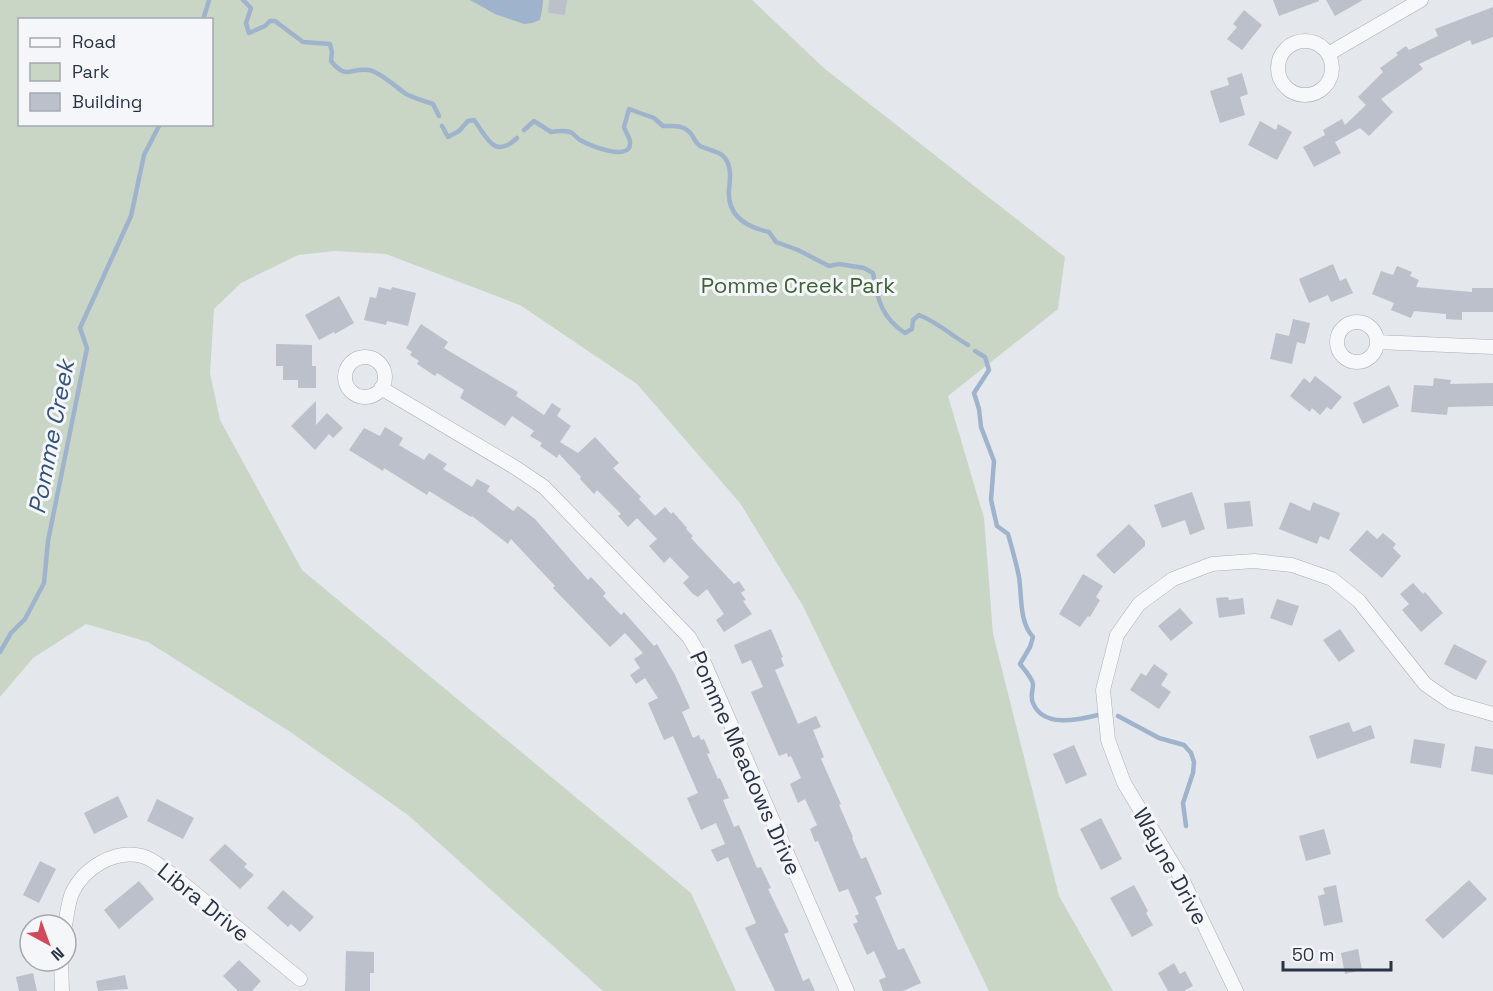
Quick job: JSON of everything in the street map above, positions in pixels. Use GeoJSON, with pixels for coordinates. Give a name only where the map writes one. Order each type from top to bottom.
{"type":"FeatureCollection","features":[{"type":"Feature","properties":{"kind":"street"},"geometry":{"type":"LineString","coordinates":[[1328,54],[1421,0]]}},
{"type":"Feature","properties":{"kind":"street"},"geometry":{"type":"LineString","coordinates":[[1306,40],[1315,42],[1328,54],[1332,62],[1332,72],[1329,80],[1316,93],[1308,95],[1290,92],[1279,78],[1278,60],[1289,45],[1306,40]]}},
{"type":"Feature","properties":{"kind":"street"},"geometry":{"type":"LineString","coordinates":[[1377,342],[1493,347]]}},
{"type":"Feature","properties":{"kind":"street","name":"Pomme Meadows Drive"},"geometry":{"type":"LineString","coordinates":[[381,388],[544,487],[688,637],[705,665],[847,991]]}},
{"type":"Feature","properties":{"kind":"street","name":"Wayne Drive"},"geometry":{"type":"LineString","coordinates":[[1236,991],[1183,881],[1124,783],[1108,740],[1103,690],[1117,635],[1139,604],[1173,579],[1212,564],[1254,561],[1292,565],[1332,579],[1359,601],[1425,684],[1451,702],[1493,714]]}},
{"type":"Feature","properties":{"kind":"street","name":"Libra Drive"},"geometry":{"type":"LineString","coordinates":[[67,913],[71,895],[78,882],[88,871],[114,856],[142,856],[154,861],[170,873],[300,980]]}},
{"type":"Feature","properties":{"kind":"street"},"geometry":{"type":"LineString","coordinates":[[61,973],[62,991]]}},
{"type":"Feature","properties":{"kind":"green space","name":"Pomme Creek Park"},"geometry":{"type":"Polygon","coordinates":[[[0,0],[752,0],[825,69],[1065,257],[1058,309],[948,396],[984,518],[993,634],[1059,896],[1113,991],[989,991],[803,606],[740,503],[637,384],[520,305],[386,254],[335,251],[298,255],[241,283],[214,309],[210,373],[220,420],[302,570],[691,893],[736,991],[603,991],[408,815],[289,731],[148,642],[86,624],[33,658],[0,697],[0,0]]]}},
{"type":"Feature","properties":{"kind":"water"},"geometry":{"type":"Polygon","coordinates":[[[470,0],[543,0],[540,20],[524,24],[495,14],[470,0]]]}},
{"type":"Feature","properties":{"kind":"building"},"geometry":{"type":"Polygon","coordinates":[[[549,0],[567,0],[565,15],[548,13],[549,0]]]}},
{"type":"Feature","properties":{"kind":"building"},"geometry":{"type":"Polygon","coordinates":[[[1273,0],[1319,0],[1319,1],[1279,16],[1273,0]]]}},
{"type":"Feature","properties":{"kind":"building"},"geometry":{"type":"Polygon","coordinates":[[[1326,0],[1363,0],[1335,16],[1326,0]]]}},
{"type":"Feature","properties":{"kind":"building"},"geometry":{"type":"Polygon","coordinates":[[[1493,7],[1493,37],[1472,45],[1470,40],[1419,64],[1423,69],[1381,99],[1393,112],[1369,136],[1360,128],[1335,142],[1341,153],[1314,167],[1303,147],[1325,135],[1323,130],[1342,119],[1345,125],[1366,105],[1358,97],[1383,72],[1380,68],[1398,55],[1396,53],[1406,46],[1409,50],[1438,36],[1435,29],[1493,7]]]}},
{"type":"Feature","properties":{"kind":"building"},"geometry":{"type":"Polygon","coordinates":[[[1244,10],[1262,25],[1242,50],[1227,39],[1237,27],[1233,24],[1244,10]]]}},
{"type":"Feature","properties":{"kind":"building"},"geometry":{"type":"Polygon","coordinates":[[[1242,73],[1248,94],[1240,97],[1245,115],[1220,123],[1210,91],[1229,85],[1227,78],[1242,73]]]}},
{"type":"Feature","properties":{"kind":"building"},"geometry":{"type":"Polygon","coordinates":[[[1260,121],[1276,130],[1278,124],[1292,132],[1277,160],[1248,145],[1260,121]]]}},
{"type":"Feature","properties":{"kind":"building"},"geometry":{"type":"Polygon","coordinates":[[[1333,264],[1340,281],[1346,278],[1353,293],[1331,302],[1328,295],[1309,303],[1299,279],[1333,264]]]}},
{"type":"Feature","properties":{"kind":"building"},"geometry":{"type":"Polygon","coordinates":[[[1397,266],[1412,272],[1410,276],[1419,280],[1416,287],[1472,292],[1472,288],[1493,288],[1493,312],[1462,312],[1462,320],[1446,319],[1446,314],[1414,311],[1411,318],[1391,310],[1394,303],[1372,294],[1381,271],[1393,275],[1397,266]]]}},
{"type":"Feature","properties":{"kind":"building"},"geometry":{"type":"Polygon","coordinates":[[[379,287],[391,290],[392,287],[416,293],[408,326],[387,321],[386,325],[364,320],[370,297],[376,298],[379,287]]]}},
{"type":"Feature","properties":{"kind":"building"},"geometry":{"type":"Polygon","coordinates":[[[339,296],[354,323],[319,340],[305,315],[339,296]]]}},
{"type":"Feature","properties":{"kind":"building"},"geometry":{"type":"Polygon","coordinates":[[[1293,319],[1310,323],[1305,344],[1297,342],[1292,364],[1270,359],[1276,333],[1289,336],[1293,319]]]}},
{"type":"Feature","properties":{"kind":"building"},"geometry":{"type":"Polygon","coordinates":[[[421,324],[448,342],[444,348],[518,392],[516,396],[544,415],[552,403],[561,409],[557,416],[571,426],[560,442],[578,453],[595,437],[619,463],[613,468],[641,497],[639,499],[655,516],[665,507],[671,514],[673,512],[693,536],[691,538],[734,584],[739,581],[745,590],[741,593],[746,600],[743,601],[752,614],[724,632],[716,620],[724,614],[707,589],[698,597],[693,594],[683,583],[689,577],[670,557],[664,563],[649,546],[657,539],[637,518],[628,527],[618,516],[621,514],[597,490],[594,494],[559,454],[557,458],[540,446],[542,443],[530,436],[534,431],[512,416],[505,426],[460,398],[464,390],[437,373],[435,376],[417,364],[419,361],[410,355],[412,352],[406,348],[421,324]]]}},
{"type":"Feature","properties":{"kind":"building"},"geometry":{"type":"Polygon","coordinates":[[[276,344],[312,345],[312,366],[316,366],[316,388],[298,388],[298,380],[283,380],[283,366],[276,366],[276,344]]]}},
{"type":"Feature","properties":{"kind":"building"},"geometry":{"type":"Polygon","coordinates":[[[1315,376],[1342,397],[1331,410],[1327,407],[1320,415],[1312,408],[1310,412],[1290,396],[1304,378],[1310,383],[1315,376]]]}},
{"type":"Feature","properties":{"kind":"building"},"geometry":{"type":"Polygon","coordinates":[[[1434,378],[1451,380],[1450,384],[1493,383],[1493,406],[1448,407],[1447,415],[1411,412],[1414,385],[1433,386],[1434,378]]]}},
{"type":"Feature","properties":{"kind":"building"},"geometry":{"type":"Polygon","coordinates":[[[1389,385],[1399,406],[1363,424],[1353,403],[1389,385]]]}},
{"type":"Feature","properties":{"kind":"building"},"geometry":{"type":"Polygon","coordinates":[[[316,401],[316,425],[327,413],[343,428],[333,438],[329,434],[315,450],[291,426],[316,401]]]}},
{"type":"Feature","properties":{"kind":"building"},"geometry":{"type":"Polygon","coordinates":[[[385,427],[403,438],[399,445],[424,460],[429,453],[447,464],[443,469],[472,487],[477,479],[490,486],[487,491],[513,511],[518,506],[535,519],[588,580],[591,577],[606,593],[603,596],[621,615],[624,612],[654,646],[657,644],[690,708],[682,712],[693,738],[699,735],[701,740],[704,739],[710,753],[707,754],[729,798],[723,800],[734,827],[739,825],[757,868],[761,867],[771,888],[768,889],[789,932],[784,934],[803,981],[809,978],[815,991],[775,991],[745,928],[756,923],[728,857],[717,862],[711,850],[725,844],[716,823],[701,830],[687,798],[698,793],[673,736],[664,740],[648,703],[658,698],[645,678],[636,684],[630,675],[640,668],[634,659],[643,653],[625,633],[610,647],[553,588],[555,586],[511,539],[508,544],[472,516],[429,491],[427,495],[384,468],[383,471],[349,450],[364,428],[380,436],[385,427]]]}},
{"type":"Feature","properties":{"kind":"building"},"geometry":{"type":"Polygon","coordinates":[[[1192,492],[1205,529],[1190,535],[1185,520],[1162,528],[1154,505],[1192,492]]]}},
{"type":"Feature","properties":{"kind":"building"},"geometry":{"type":"Polygon","coordinates":[[[1250,501],[1253,526],[1227,529],[1224,503],[1250,501]]]}},
{"type":"Feature","properties":{"kind":"building"},"geometry":{"type":"Polygon","coordinates":[[[1290,502],[1310,511],[1313,502],[1340,513],[1329,540],[1320,536],[1317,544],[1279,529],[1290,502]]]}},
{"type":"Feature","properties":{"kind":"building"},"geometry":{"type":"Polygon","coordinates":[[[1129,524],[1145,541],[1145,546],[1114,574],[1096,555],[1129,524]]]}},
{"type":"Feature","properties":{"kind":"building"},"geometry":{"type":"Polygon","coordinates":[[[1367,530],[1377,539],[1383,533],[1396,544],[1393,548],[1401,556],[1382,578],[1349,550],[1367,530]]]}},
{"type":"Feature","properties":{"kind":"building"},"geometry":{"type":"Polygon","coordinates":[[[1083,574],[1103,586],[1096,597],[1100,600],[1090,617],[1088,616],[1080,627],[1059,614],[1083,574]]]}},
{"type":"Feature","properties":{"kind":"building"},"geometry":{"type":"Polygon","coordinates":[[[1413,583],[1423,594],[1425,592],[1443,613],[1421,632],[1402,610],[1409,604],[1400,594],[1413,583]]]}},
{"type":"Feature","properties":{"kind":"building"},"geometry":{"type":"Polygon","coordinates":[[[1228,597],[1229,600],[1243,598],[1245,614],[1219,618],[1216,598],[1228,597]]]}},
{"type":"Feature","properties":{"kind":"building"},"geometry":{"type":"Polygon","coordinates":[[[1277,599],[1299,606],[1292,626],[1270,618],[1277,599]]]}},
{"type":"Feature","properties":{"kind":"building"},"geometry":{"type":"Polygon","coordinates":[[[1180,608],[1193,623],[1171,641],[1158,626],[1180,608]]]}},
{"type":"Feature","properties":{"kind":"building"},"geometry":{"type":"Polygon","coordinates":[[[771,629],[783,657],[781,658],[784,666],[775,670],[798,724],[816,716],[821,727],[813,730],[824,757],[821,759],[841,804],[839,805],[861,859],[866,857],[882,894],[875,897],[898,950],[904,948],[921,983],[903,991],[883,991],[879,980],[886,977],[874,951],[867,955],[853,924],[858,922],[855,916],[859,914],[848,889],[839,892],[818,841],[815,842],[810,829],[817,825],[805,799],[798,803],[790,784],[801,778],[791,756],[788,757],[787,753],[779,756],[751,692],[763,687],[751,660],[742,664],[734,645],[771,629]]]}},
{"type":"Feature","properties":{"kind":"building"},"geometry":{"type":"Polygon","coordinates":[[[1340,629],[1355,651],[1339,662],[1323,640],[1340,629]]]}},
{"type":"Feature","properties":{"kind":"building"},"geometry":{"type":"Polygon","coordinates":[[[1454,644],[1487,661],[1476,680],[1444,664],[1454,644]]]}},
{"type":"Feature","properties":{"kind":"building"},"geometry":{"type":"Polygon","coordinates":[[[1154,664],[1168,674],[1161,685],[1171,692],[1159,709],[1130,690],[1141,673],[1146,676],[1154,664]]]}},
{"type":"Feature","properties":{"kind":"building"},"geometry":{"type":"Polygon","coordinates":[[[1349,722],[1353,732],[1371,725],[1375,738],[1317,759],[1309,736],[1349,722]]]}},
{"type":"Feature","properties":{"kind":"building"},"geometry":{"type":"Polygon","coordinates":[[[1414,739],[1445,744],[1441,768],[1410,763],[1414,739]]]}},
{"type":"Feature","properties":{"kind":"building"},"geometry":{"type":"Polygon","coordinates":[[[1074,745],[1087,775],[1066,784],[1053,754],[1074,745]]]}},
{"type":"Feature","properties":{"kind":"building"},"geometry":{"type":"Polygon","coordinates":[[[1475,746],[1493,749],[1493,775],[1471,771],[1475,746]]]}},
{"type":"Feature","properties":{"kind":"building"},"geometry":{"type":"Polygon","coordinates":[[[118,796],[128,817],[94,834],[84,813],[118,796]]]}},
{"type":"Feature","properties":{"kind":"building"},"geometry":{"type":"Polygon","coordinates":[[[157,799],[194,818],[183,839],[147,821],[157,799]]]}},
{"type":"Feature","properties":{"kind":"building"},"geometry":{"type":"Polygon","coordinates":[[[1101,818],[1122,859],[1101,870],[1080,829],[1101,818]]]}},
{"type":"Feature","properties":{"kind":"building"},"geometry":{"type":"Polygon","coordinates":[[[1324,829],[1331,854],[1306,861],[1299,836],[1324,829]]]}},
{"type":"Feature","properties":{"kind":"building"},"geometry":{"type":"Polygon","coordinates":[[[225,844],[247,864],[244,867],[254,875],[240,889],[209,860],[225,844]]]}},
{"type":"Feature","properties":{"kind":"building"},"geometry":{"type":"Polygon","coordinates":[[[40,861],[56,869],[39,903],[23,895],[40,861]]]}},
{"type":"Feature","properties":{"kind":"building"},"geometry":{"type":"Polygon","coordinates":[[[1469,880],[1487,899],[1443,939],[1425,920],[1469,880]]]}},
{"type":"Feature","properties":{"kind":"building"},"geometry":{"type":"Polygon","coordinates":[[[139,881],[154,899],[119,929],[104,910],[139,881]]]}},
{"type":"Feature","properties":{"kind":"building"},"geometry":{"type":"Polygon","coordinates":[[[1134,885],[1153,925],[1132,937],[1110,898],[1134,885]]]}},
{"type":"Feature","properties":{"kind":"building"},"geometry":{"type":"Polygon","coordinates":[[[1336,885],[1343,922],[1324,926],[1318,896],[1325,894],[1323,888],[1336,885]]]}},
{"type":"Feature","properties":{"kind":"building"},"geometry":{"type":"Polygon","coordinates":[[[283,890],[314,917],[300,932],[291,924],[288,927],[267,908],[283,890]]]}},
{"type":"Feature","properties":{"kind":"building"},"geometry":{"type":"Polygon","coordinates":[[[1358,949],[1362,970],[1345,974],[1341,953],[1358,949]]]}},
{"type":"Feature","properties":{"kind":"building"},"geometry":{"type":"Polygon","coordinates":[[[346,951],[374,952],[374,973],[370,973],[370,991],[345,991],[346,951]]]}},
{"type":"Feature","properties":{"kind":"building"},"geometry":{"type":"Polygon","coordinates":[[[239,960],[261,981],[252,991],[238,991],[223,976],[239,960]]]}},
{"type":"Feature","properties":{"kind":"building"},"geometry":{"type":"Polygon","coordinates":[[[1174,963],[1180,974],[1185,971],[1193,986],[1184,991],[1168,991],[1158,973],[1174,963]]]}},
{"type":"Feature","properties":{"kind":"building"},"geometry":{"type":"Polygon","coordinates":[[[33,973],[37,991],[19,991],[16,977],[33,973]]]}},
{"type":"Feature","properties":{"kind":"building"},"geometry":{"type":"Polygon","coordinates":[[[125,975],[128,989],[98,991],[96,981],[125,975]]]}},
{"type":"Feature","properties":{"kind":"waterway","name":"Pomme Creek"},"geometry":{"type":"LineString","coordinates":[[204,18],[209,0]]}},
{"type":"Feature","properties":{"kind":"waterway"},"geometry":{"type":"LineString","coordinates":[[243,0],[251,8],[246,23],[249,33],[265,26],[270,21],[275,21],[303,42],[330,44],[331,61],[336,67],[345,72],[373,71],[406,94],[433,104],[439,116]]}},
{"type":"Feature","properties":{"kind":"waterway"},"geometry":{"type":"LineString","coordinates":[[524,130],[534,121],[551,132],[570,132],[579,139],[600,148],[623,152],[630,144],[624,127],[629,109],[654,118],[663,126],[679,126],[686,129],[700,146],[717,152],[725,158],[730,170],[729,199],[731,207],[740,219],[753,227],[769,232],[776,242],[829,266],[839,264],[864,268],[873,273],[882,307],[891,321],[905,333],[912,329],[913,320],[919,315],[968,345]]}},
{"type":"Feature","properties":{"kind":"waterway"},"geometry":{"type":"LineString","coordinates":[[442,126],[448,137],[459,131],[468,121],[474,120],[492,144],[502,147],[517,138]]}},
{"type":"Feature","properties":{"kind":"waterway","name":"Pomme Creek"},"geometry":{"type":"LineString","coordinates":[[0,652],[11,633],[25,619],[44,583],[48,541],[87,348],[80,328],[131,216],[144,155],[159,126]]}},
{"type":"Feature","properties":{"kind":"waterway"},"geometry":{"type":"LineString","coordinates":[[975,351],[985,357],[989,370],[974,393],[981,427],[994,461],[991,500],[997,526],[1008,534],[1019,577],[1023,616],[1033,637],[1020,664],[1033,684],[1032,701],[1038,711],[1053,719],[1071,720],[1098,715]]}},
{"type":"Feature","properties":{"kind":"waterway"},"geometry":{"type":"LineString","coordinates":[[1118,716],[1159,738],[1184,745],[1191,753],[1194,762],[1193,773],[1183,803],[1186,826]]}}]}
